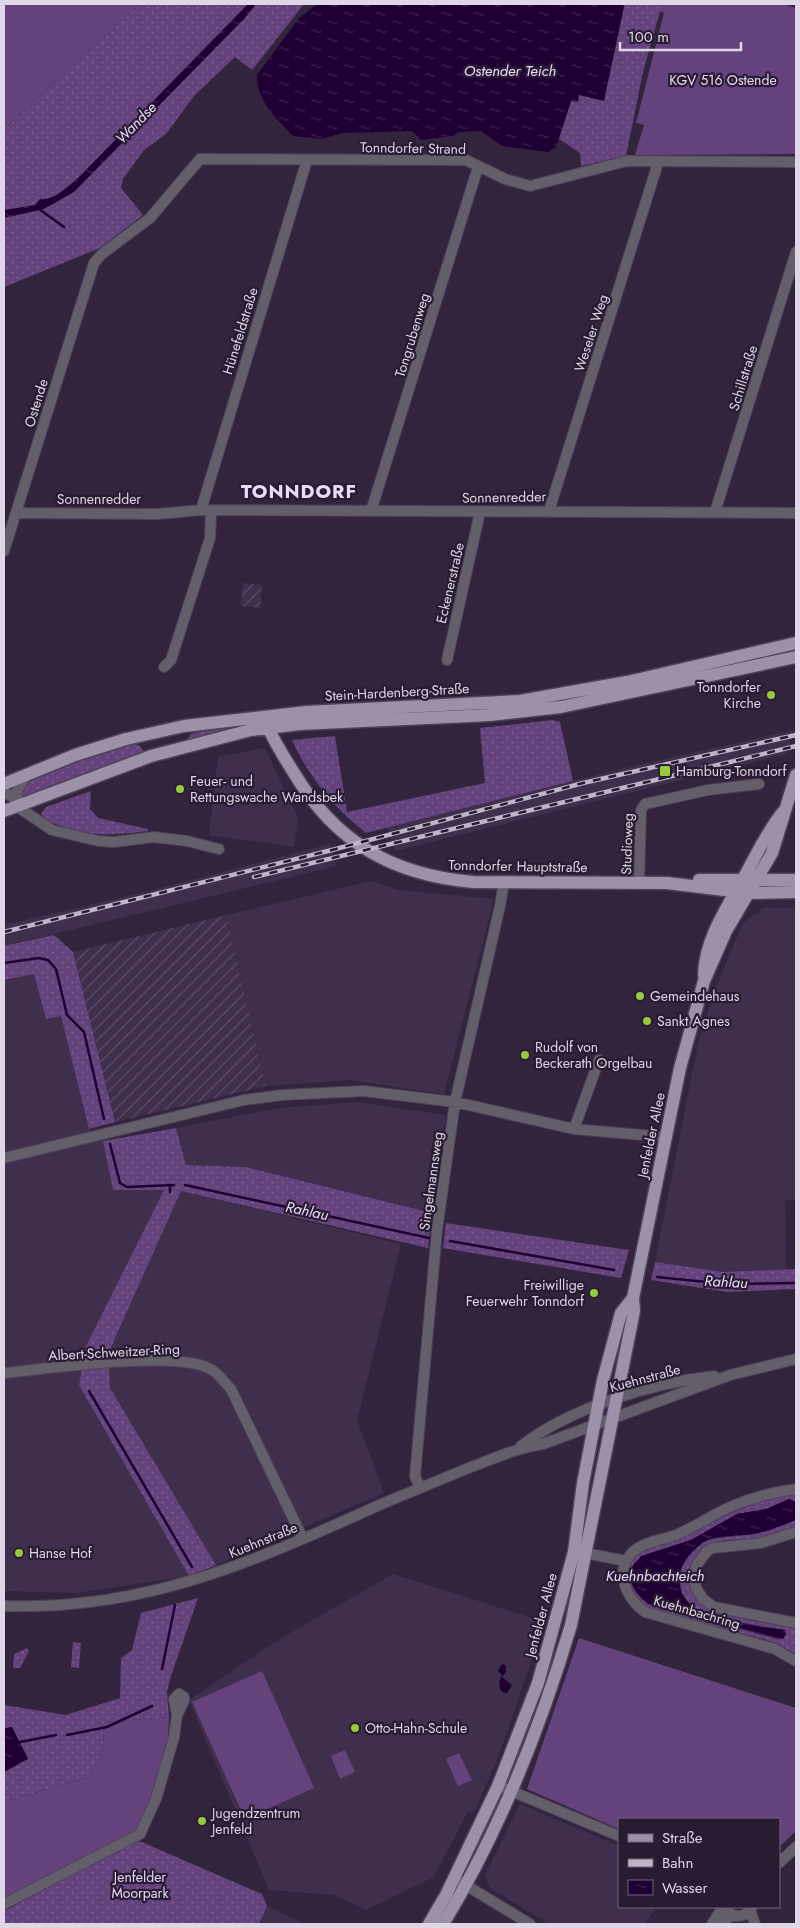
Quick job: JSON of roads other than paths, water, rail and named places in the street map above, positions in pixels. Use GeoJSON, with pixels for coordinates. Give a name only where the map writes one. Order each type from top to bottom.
{"type":"FeatureCollection","features":[{"type":"Feature","properties":{"kind":"main road","name":"Stein-Hardenberg-Straße"},"geometry":{"type":"LineString","coordinates":[[4,784],[75,755],[157,731],[264,715],[520,701],[628,682],[796,642]]}},
{"type":"Feature","properties":{"kind":"main road","name":"Stein-Hardenberg-Straße"},"geometry":{"type":"LineString","coordinates":[[17,803],[151,756],[217,738],[268,728],[490,715],[561,707],[796,657]]}},
{"type":"Feature","properties":{"kind":"main road","name":"Tonndorfer Hauptstraße"},"geometry":{"type":"LineString","coordinates":[[264,715],[268,728],[311,801],[334,825],[358,845],[395,865],[425,876],[465,882],[639,883],[667,884],[749,893],[796,892]]}},
{"type":"Feature","properties":{"kind":"main road"},"geometry":{"type":"LineString","coordinates":[[784,810],[796,775]]}},
{"type":"Feature","properties":{"kind":"main road"},"geometry":{"type":"LineString","coordinates":[[4,811],[17,803]]}},
{"type":"Feature","properties":{"kind":"main road","name":"Jenfelder Allee"},"geometry":{"type":"LineString","coordinates":[[443,1924],[538,1683],[580,1549],[634,1311],[633,1298],[680,1068],[704,980],[726,931],[758,879],[776,844],[784,810]]}},
{"type":"Feature","properties":{"kind":"main road","name":"Jenfelder Allee"},"geometry":{"type":"LineString","coordinates":[[704,980],[704,960],[723,913],[770,829],[784,810]]}},
{"type":"Feature","properties":{"kind":"main road","name":"Tonndorfer Hauptstraße"},"geometry":{"type":"LineString","coordinates":[[667,884],[694,880],[796,880]]}},
{"type":"Feature","properties":{"kind":"main road","name":"Jenfelder Allee"},"geometry":{"type":"LineString","coordinates":[[429,1924],[460,1881],[512,1791],[541,1721],[571,1625],[594,1425],[598,1406],[621,1313],[633,1298]]}},
{"type":"Feature","properties":{"kind":"street","name":"Tonndorfer Strand"},"geometry":{"type":"LineString","coordinates":[[94,263],[102,254],[150,218],[200,159],[466,160],[518,184],[530,186],[628,161],[641,160],[658,163],[796,162]]}},
{"type":"Feature","properties":{"kind":"street","name":"Hünefeldstraße"},"geometry":{"type":"LineString","coordinates":[[206,510],[307,160]]}},
{"type":"Feature","properties":{"kind":"street","name":"Weseler Weg"},"geometry":{"type":"LineString","coordinates":[[549,510],[658,163]]}},
{"type":"Feature","properties":{"kind":"street","name":"Tongrubenweg"},"geometry":{"type":"LineString","coordinates":[[371,511],[478,167]]}},
{"type":"Feature","properties":{"kind":"street","name":"Schillstraße"},"geometry":{"type":"LineString","coordinates":[[715,512],[796,252]]}},
{"type":"Feature","properties":{"kind":"street","name":"Ostende"},"geometry":{"type":"LineString","coordinates":[[4,551],[94,263]]}},
{"type":"Feature","properties":{"kind":"street","name":"Sonnenredder"},"geometry":{"type":"LineString","coordinates":[[16,513],[158,514],[206,510],[480,512],[549,510],[796,513]]}},
{"type":"Feature","properties":{"kind":"street"},"geometry":{"type":"LineString","coordinates":[[164,667],[171,660],[210,538],[206,510]]}},
{"type":"Feature","properties":{"kind":"street","name":"Eckenerstraße"},"geometry":{"type":"LineString","coordinates":[[447,660],[480,512]]}},
{"type":"Feature","properties":{"kind":"street"},"geometry":{"type":"LineString","coordinates":[[17,803],[17,791],[28,773]]}},
{"type":"Feature","properties":{"kind":"street","name":"Studioweg"},"geometry":{"type":"LineString","coordinates":[[639,883],[641,810],[644,804],[708,790],[759,784]]}},
{"type":"Feature","properties":{"kind":"street"},"geometry":{"type":"LineString","coordinates":[[4,792],[52,830],[98,841],[114,842],[154,837],[185,841],[219,849]]}},
{"type":"Feature","properties":{"kind":"street","name":"Singelmannsweg"},"geometry":{"type":"LineString","coordinates":[[420,1488],[416,1476],[437,1230],[455,1102],[504,882]]}},
{"type":"Feature","properties":{"kind":"street"},"geometry":{"type":"LineString","coordinates":[[574,1129],[600,1060]]}},
{"type":"Feature","properties":{"kind":"street"},"geometry":{"type":"LineString","coordinates":[[4,1158],[244,1100],[282,1095],[364,1091],[455,1102],[574,1129],[665,1137]]}},
{"type":"Feature","properties":{"kind":"street","name":"Kuehnstraße"},"geometry":{"type":"LineString","coordinates":[[4,1606],[61,1605],[144,1594],[212,1575],[303,1539],[420,1488],[519,1448],[543,1444],[730,1375],[796,1359]]}},
{"type":"Feature","properties":{"kind":"street","name":"Albert-Schweitzer-Ring"},"geometry":{"type":"LineString","coordinates":[[4,1373],[93,1364],[184,1360],[212,1370],[231,1389],[303,1539]]}},
{"type":"Feature","properties":{"kind":"street","name":"Kuehnstraße"},"geometry":{"type":"LineString","coordinates":[[519,1448],[539,1432],[615,1400],[643,1391],[703,1378],[730,1375]]}},
{"type":"Feature","properties":{"kind":"street"},"geometry":{"type":"LineString","coordinates":[[580,1549],[626,1561],[640,1547],[687,1530],[730,1507],[764,1495],[796,1489]]}},
{"type":"Feature","properties":{"kind":"street","name":"Kuehnbachring"},"geometry":{"type":"LineString","coordinates":[[796,1532],[761,1543],[714,1548],[701,1558],[694,1577],[696,1588],[703,1599],[714,1607],[796,1623]]}},
{"type":"Feature","properties":{"kind":"street","name":"Kuehnbachring"},"geometry":{"type":"LineString","coordinates":[[626,1561],[623,1570],[625,1587],[636,1605],[645,1612],[768,1646],[796,1661]]}},
{"type":"Feature","properties":{"kind":"street"},"geometry":{"type":"LineString","coordinates":[[4,1904],[140,1834],[156,1799],[174,1737],[177,1715]]}},
{"type":"Feature","properties":{"kind":"street"},"geometry":{"type":"LineString","coordinates":[[498,1786],[618,1836]]}},
{"type":"Feature","properties":{"kind":"street"},"geometry":{"type":"LineString","coordinates":[[780,1862],[796,1847]]}},
{"type":"Feature","properties":{"kind":"street"},"geometry":{"type":"LineString","coordinates":[[460,1881],[530,1924]]}},
{"type":"Feature","properties":{"kind":"street"},"geometry":{"type":"LineString","coordinates":[[712,1924],[723,1908]]}},
{"type":"Feature","properties":{"kind":"street"},"geometry":{"type":"LineString","coordinates":[[725,1908],[746,1924]]}},
{"type":"Feature","properties":{"kind":"street"},"geometry":{"type":"LineString","coordinates":[[720,1924],[751,1909],[755,1924]]}},
{"type":"Feature","properties":{"kind":"water","name":"Wandse"},"geometry":{"type":"Polygon","coordinates":[[[248,4],[256,4],[245,18],[74,192],[44,209],[4,218],[4,210],[35,205],[40,199],[50,198],[78,178],[248,4]]]}},
{"type":"Feature","properties":{"kind":"water","name":"Ostender Teich"},"geometry":{"type":"Polygon","coordinates":[[[317,4],[623,4],[624,7],[604,101],[579,95],[578,102],[571,101],[556,147],[548,152],[502,146],[481,131],[458,132],[453,136],[421,140],[412,131],[343,133],[321,139],[293,136],[274,116],[264,101],[260,93],[257,75],[299,18],[317,4]]]}},
{"type":"Feature","properties":{"kind":"water","name":"Kuehnbachteich"},"geometry":{"type":"Polygon","coordinates":[[[789,1499],[796,1502],[796,1520],[759,1533],[708,1540],[690,1554],[683,1564],[680,1574],[681,1591],[689,1603],[701,1612],[718,1619],[736,1623],[785,1630],[786,1634],[783,1639],[648,1604],[637,1593],[630,1581],[632,1567],[641,1556],[691,1540],[737,1514],[766,1509],[789,1499]]]}},
{"type":"Feature","properties":{"kind":"water"},"geometry":{"type":"Polygon","coordinates":[[[503,1664],[506,1666],[506,1672],[502,1677],[512,1685],[507,1694],[501,1691],[499,1686],[502,1675],[498,1671],[503,1664]]]}},
{"type":"Feature","properties":{"kind":"water"},"geometry":{"type":"Polygon","coordinates":[[[12,1727],[28,1759],[4,1772],[4,1728],[12,1727]]]}},
{"type":"Feature","properties":{"kind":"waterway"},"geometry":{"type":"LineString","coordinates":[[39,209],[64,227]]}},
{"type":"Feature","properties":{"kind":"waterway","name":"Rahlau"},"geometry":{"type":"LineString","coordinates":[[4,963],[39,958],[48,960],[56,969],[67,1015],[84,1032],[104,1119]]}},
{"type":"Feature","properties":{"kind":"waterway","name":"Rahlau"},"geometry":{"type":"LineString","coordinates":[[110,1144],[120,1183],[127,1187],[174,1185]]}},
{"type":"Feature","properties":{"kind":"waterway","name":"Rahlau"},"geometry":{"type":"LineString","coordinates":[[170,1185],[170,1192]]}},
{"type":"Feature","properties":{"kind":"waterway","name":"Rahlau"},"geometry":{"type":"LineString","coordinates":[[185,1185],[429,1238]]}},
{"type":"Feature","properties":{"kind":"waterway","name":"Rahlau"},"geometry":{"type":"LineString","coordinates":[[450,1241],[614,1270]]}},
{"type":"Feature","properties":{"kind":"waterway","name":"Rahlau"},"geometry":{"type":"LineString","coordinates":[[657,1277],[726,1284],[796,1283]]}},
{"type":"Feature","properties":{"kind":"waterway"},"geometry":{"type":"LineString","coordinates":[[89,1391],[192,1567]]}},
{"type":"Feature","properties":{"kind":"waterway"},"geometry":{"type":"LineString","coordinates":[[162,1669],[175,1605]]}},
{"type":"Feature","properties":{"kind":"waterway"},"geometry":{"type":"LineString","coordinates":[[67,1735],[107,1727],[152,1706]]}},
{"type":"Feature","properties":{"kind":"waterway"},"geometry":{"type":"LineString","coordinates":[[20,1742],[56,1735]]}},
{"type":"Feature","properties":{"kind":"railway"},"geometry":{"type":"LineString","coordinates":[[4,932],[332,850],[583,783],[796,735]]}},
{"type":"Feature","properties":{"kind":"railway"},"geometry":{"type":"LineString","coordinates":[[254,877],[796,746]]}},
{"type":"Feature","properties":{"kind":"place","name":"Tonndorfer Kirche"},"geometry":{"type":"Point","coordinates":[771,695]}},
{"type":"Feature","properties":{"kind":"place","name":"Hamburg-Tonndorf"},"geometry":{"type":"Point","coordinates":[665,771]}},
{"type":"Feature","properties":{"kind":"place","name":"Feuer- und Rettungswache Wandsbek"},"geometry":{"type":"Point","coordinates":[180,789]}},
{"type":"Feature","properties":{"kind":"place","name":"Gemeindehaus"},"geometry":{"type":"Point","coordinates":[640,996]}},
{"type":"Feature","properties":{"kind":"place","name":"Sankt Agnes"},"geometry":{"type":"Point","coordinates":[647,1021]}},
{"type":"Feature","properties":{"kind":"place","name":"Rudolf von Beckerath Orgelbau"},"geometry":{"type":"Point","coordinates":[525,1055]}},
{"type":"Feature","properties":{"kind":"place","name":"Freiwillige Feuerwehr Tonndorf"},"geometry":{"type":"Point","coordinates":[594,1293]}},
{"type":"Feature","properties":{"kind":"place","name":"Hanse Hof"},"geometry":{"type":"Point","coordinates":[19,1553]}},
{"type":"Feature","properties":{"kind":"place","name":"Otto-Hahn-Schule"},"geometry":{"type":"Point","coordinates":[355,1728]}},
{"type":"Feature","properties":{"kind":"place","name":"Jugendzentrum Jenfeld"},"geometry":{"type":"Point","coordinates":[202,1821]}},
{"type":"Feature","properties":{"kind":"district","name":"TONNDORF"},"geometry":{"type":"Point","coordinates":[299,491]}},
{"type":"Feature","properties":{"kind":"park label","name":"KGV 516 Ostende"},"geometry":{"type":"Point","coordinates":[723,80]}},
{"type":"Feature","properties":{"kind":"park label","name":"Jenfelder Moorpark"},"geometry":{"type":"Point","coordinates":[140,1885]}}]}
